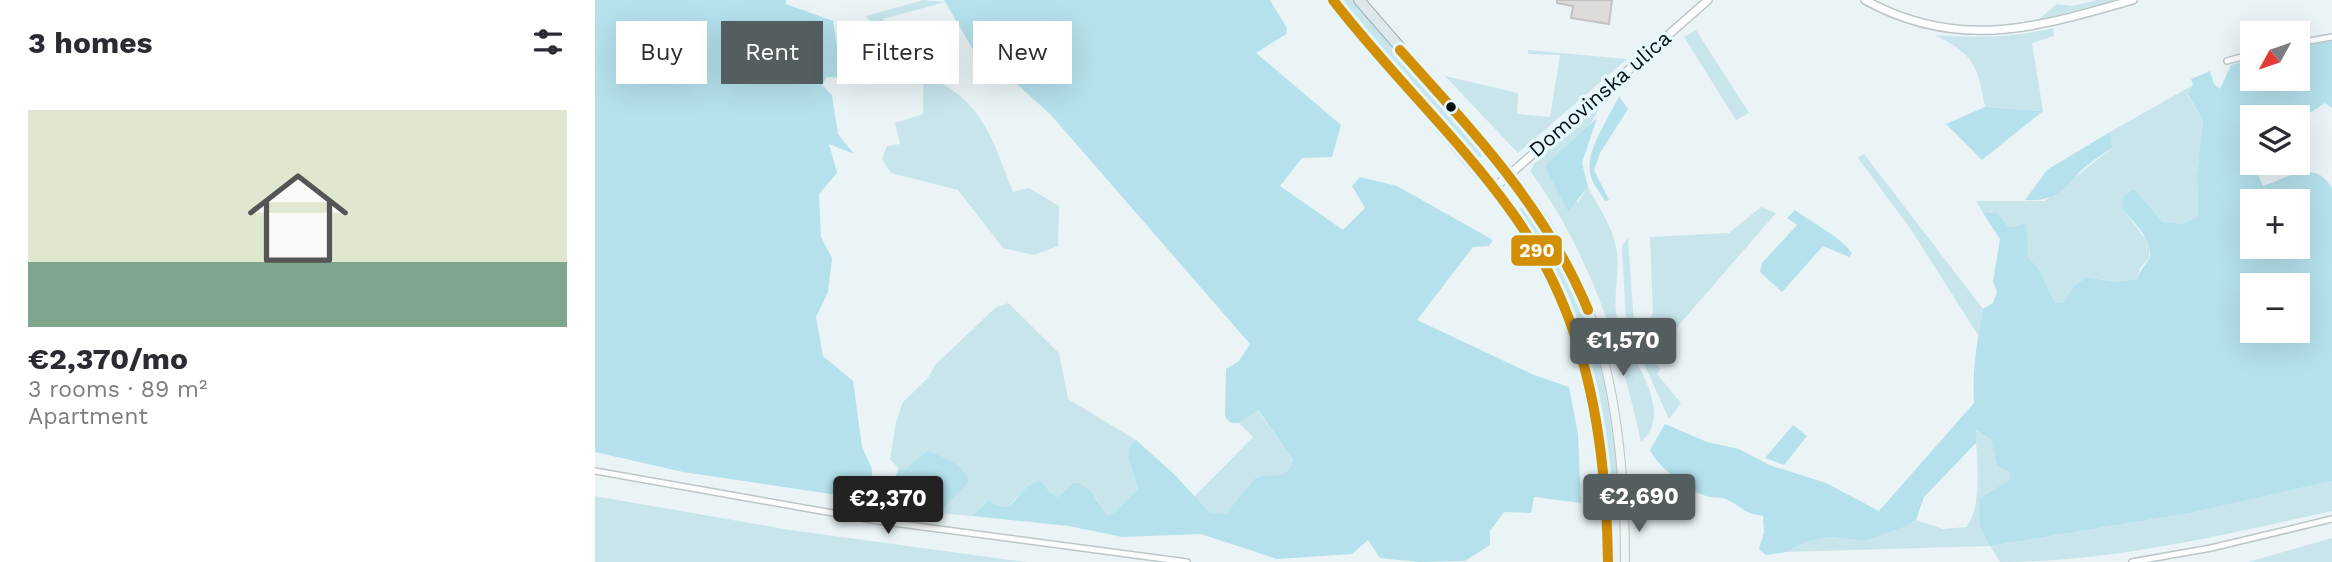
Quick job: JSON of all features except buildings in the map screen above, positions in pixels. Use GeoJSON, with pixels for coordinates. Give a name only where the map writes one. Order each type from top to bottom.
{"type":"FeatureCollection","features":[{"type":"Feature","properties":{"kind":"highway"},"geometry":{"type":"LineString","coordinates":[[1333,0],[1493,189]]}},
{"type":"Feature","properties":{"kind":"highway"},"geometry":{"type":"LineString","coordinates":[[1359,0],[1510,174]]}},
{"type":"Feature","properties":{"kind":"main road"},"geometry":{"type":"LineString","coordinates":[[1510,174],[1549,227],[1587,306],[1603,355],[1618,420],[1625,506],[1625,562]]}},
{"type":"Feature","properties":{"kind":"main road"},"geometry":{"type":"LineString","coordinates":[[1493,189],[1545,263],[1575,331],[1598,411],[1608,506],[1608,562]]}},
{"type":"Feature","properties":{"kind":"street","name":"Domovinska ulica"},"geometry":{"type":"LineString","coordinates":[[1493,189],[1708,0]]}},
{"type":"Feature","properties":{"kind":"street"},"geometry":{"type":"LineString","coordinates":[[1865,0],[1886,11],[1931,26],[1987,32],[2051,23],[2133,0]]}},
{"type":"Feature","properties":{"kind":"street"},"geometry":{"type":"LineString","coordinates":[[2310,42],[2332,37]]}},
{"type":"Feature","properties":{"kind":"street"},"geometry":{"type":"LineString","coordinates":[[2227,61],[2240,57]]}},
{"type":"Feature","properties":{"kind":"street"},"geometry":{"type":"LineString","coordinates":[[595,471],[878,522],[1187,562]]}},
{"type":"Feature","properties":{"kind":"street"},"geometry":{"type":"LineString","coordinates":[[2132,562],[2211,548],[2332,519]]}},
{"type":"Feature","properties":{"kind":"shaded area"},"geometry":{"type":"Polygon","coordinates":[[[595,0],[786,0],[786,4],[833,21],[837,46],[837,78],[827,77],[823,83],[823,21],[721,21],[721,84],[823,84],[832,95],[838,134],[854,154],[829,144],[837,173],[819,194],[821,237],[832,258],[828,292],[816,317],[823,356],[853,381],[862,447],[872,469],[871,500],[683,472],[595,452],[595,0]]]}},
{"type":"Feature","properties":{"kind":"shaded area"},"geometry":{"type":"Polygon","coordinates":[[[923,0],[945,2],[883,21],[871,21],[866,16],[923,0]]]}},
{"type":"Feature","properties":{"kind":"shaded area"},"geometry":{"type":"Polygon","coordinates":[[[944,0],[1270,0],[1287,28],[1286,34],[1256,53],[1341,125],[1332,157],[1302,158],[1280,186],[1343,230],[1365,208],[1352,186],[1360,177],[1397,186],[1493,240],[1489,246],[1473,247],[1417,320],[1534,375],[1569,387],[1578,434],[1581,503],[1534,497],[1531,513],[1504,512],[1490,531],[1490,545],[1465,561],[1418,562],[1380,558],[1368,540],[1352,554],[1277,559],[1201,534],[1122,537],[1069,526],[972,516],[989,500],[998,506],[1011,505],[1032,483],[1041,481],[1049,492],[1058,497],[1073,483],[1080,483],[1091,492],[1107,515],[1114,513],[1138,489],[1129,457],[1131,445],[1136,440],[1174,474],[1210,513],[1226,514],[1255,478],[1282,474],[1293,460],[1258,410],[1239,423],[1231,423],[1225,417],[1226,369],[1239,361],[1250,344],[1051,115],[1017,84],[1072,84],[1072,21],[973,21],[973,50],[959,21],[956,21],[944,0]]]}},
{"type":"Feature","properties":{"kind":"shaded area"},"geometry":{"type":"Polygon","coordinates":[[[1342,0],[1354,0],[1486,153],[1478,159],[1424,101],[1342,0]]]}},
{"type":"Feature","properties":{"kind":"shaded area"},"geometry":{"type":"Polygon","coordinates":[[[2097,0],[2116,0],[2038,20],[2057,4],[2072,6],[2097,0]]]}},
{"type":"Feature","properties":{"kind":"shaded area"},"geometry":{"type":"Polygon","coordinates":[[[2053,28],[2054,36],[2032,43],[2043,111],[1985,107],[1980,81],[1972,62],[1958,48],[1935,35],[1994,36],[2053,28]]]}},
{"type":"Feature","properties":{"kind":"shaded area"},"geometry":{"type":"Polygon","coordinates":[[[1696,30],[1749,113],[1736,120],[1684,37],[1696,30]]]}},
{"type":"Feature","properties":{"kind":"shaded area"},"geometry":{"type":"Polygon","coordinates":[[[2332,39],[2332,108],[2325,103],[2310,113],[2310,105],[2240,105],[2240,175],[2258,175],[2263,186],[2290,175],[2310,175],[2310,172],[2325,179],[2332,188],[2332,481],[2190,513],[1990,546],[1980,526],[1979,499],[2010,480],[2009,472],[1997,465],[1991,440],[1976,430],[1976,443],[1924,497],[1916,520],[1906,526],[1864,541],[1830,537],[1806,542],[1786,552],[1766,555],[1759,549],[1764,532],[1763,516],[1747,512],[1725,499],[1709,497],[1690,489],[1674,478],[1654,457],[1650,450],[1665,424],[1707,442],[1739,449],[1769,465],[1826,483],[1879,511],[1974,403],[1974,368],[1979,333],[1983,309],[1993,303],[1997,292],[1993,281],[2000,239],[1983,213],[1998,213],[2007,226],[2015,227],[2026,222],[2028,257],[2039,269],[2055,303],[2064,302],[2073,287],[2086,277],[2117,282],[2137,279],[2149,259],[2150,252],[2146,239],[2122,208],[2124,196],[2134,189],[2163,222],[2183,224],[2198,217],[2197,174],[2203,121],[2188,94],[2193,85],[2191,79],[2210,71],[2214,84],[2220,89],[2231,65],[2240,62],[2240,91],[2310,91],[2310,45],[2332,39]]]}},
{"type":"Feature","properties":{"kind":"shaded area"},"geometry":{"type":"Polygon","coordinates":[[[1528,50],[1627,59],[1518,153],[1445,76],[1518,93],[1517,114],[1550,117],[1560,55],[1528,54],[1528,50]]]}},
{"type":"Feature","properties":{"kind":"shaded area"},"geometry":{"type":"Polygon","coordinates":[[[923,84],[942,84],[965,100],[993,141],[1013,192],[1029,188],[1059,206],[1058,246],[1034,255],[1003,248],[958,190],[891,173],[882,159],[887,146],[900,144],[895,123],[923,114],[923,84]]]}},
{"type":"Feature","properties":{"kind":"shaded area"},"geometry":{"type":"Polygon","coordinates":[[[2193,85],[2188,95],[2203,121],[2197,174],[2198,218],[2183,224],[2163,222],[2134,189],[2122,208],[2150,245],[2149,258],[2140,268],[2137,279],[2118,282],[2086,277],[2073,287],[2064,302],[2055,303],[2039,269],[2028,257],[2025,222],[2015,227],[2006,226],[1998,213],[1983,213],[1976,201],[2045,201],[2112,148],[2110,132],[2193,85]]]}},
{"type":"Feature","properties":{"kind":"shaded area"},"geometry":{"type":"Polygon","coordinates":[[[1619,96],[1628,109],[1600,153],[1594,170],[1609,200],[1605,201],[1592,180],[1590,163],[1595,143],[1619,96]]]}},
{"type":"Feature","properties":{"kind":"shaded area"},"geometry":{"type":"Polygon","coordinates":[[[1603,97],[1587,128],[1545,166],[1578,202],[1588,187],[1613,235],[1617,252],[1616,312],[1627,343],[1645,378],[1654,412],[1651,428],[1641,442],[1623,371],[1600,300],[1569,233],[1530,171],[1603,97]]]}},
{"type":"Feature","properties":{"kind":"shaded area"},"geometry":{"type":"Polygon","coordinates":[[[1985,107],[2043,111],[1982,160],[1946,124],[1985,107]]]}},
{"type":"Feature","properties":{"kind":"shaded area"},"geometry":{"type":"Polygon","coordinates":[[[1597,118],[1582,163],[1588,187],[1568,211],[1545,166],[1597,118]]]}},
{"type":"Feature","properties":{"kind":"shaded area"},"geometry":{"type":"Polygon","coordinates":[[[2110,132],[2112,148],[2088,164],[2059,192],[2045,199],[2025,200],[2047,170],[2110,132]]]}},
{"type":"Feature","properties":{"kind":"shaded area"},"geometry":{"type":"Polygon","coordinates":[[[1864,154],[1983,309],[1978,335],[1910,228],[1858,158],[1864,154]]]}},
{"type":"Feature","properties":{"kind":"shaded area"},"geometry":{"type":"Polygon","coordinates":[[[1525,205],[1562,260],[1591,327],[1612,419],[1621,514],[1611,513],[1603,431],[1586,355],[1574,318],[1558,283],[1516,212],[1525,205]]]}},
{"type":"Feature","properties":{"kind":"shaded area"},"geometry":{"type":"Polygon","coordinates":[[[1761,207],[1776,213],[1652,356],[1660,369],[1657,374],[1681,403],[1669,419],[1626,324],[1622,246],[1628,238],[1634,324],[1649,320],[1653,313],[1650,237],[1729,233],[1761,207]]]}},
{"type":"Feature","properties":{"kind":"shaded area"},"geometry":{"type":"Polygon","coordinates":[[[1795,210],[1834,236],[1852,253],[1849,257],[1823,246],[1782,292],[1760,272],[1762,263],[1797,225],[1787,218],[1795,210]]]}},
{"type":"Feature","properties":{"kind":"shaded area"},"geometry":{"type":"Polygon","coordinates":[[[1008,303],[1059,353],[1068,399],[1136,440],[1131,445],[1129,457],[1138,489],[1114,514],[1107,516],[1096,498],[1073,483],[1058,497],[1030,484],[1007,508],[998,507],[989,500],[972,516],[939,513],[969,482],[899,469],[890,459],[896,422],[903,402],[928,378],[935,365],[995,308],[1008,303]]]}},
{"type":"Feature","properties":{"kind":"shaded area"},"geometry":{"type":"Polygon","coordinates":[[[1257,410],[1293,460],[1290,467],[1282,474],[1255,478],[1226,515],[1210,513],[1194,497],[1253,437],[1239,423],[1257,410]]]}},
{"type":"Feature","properties":{"kind":"shaded area"},"geometry":{"type":"Polygon","coordinates":[[[1793,425],[1807,436],[1784,465],[1765,458],[1793,425]]]}},
{"type":"Feature","properties":{"kind":"shaded area"},"geometry":{"type":"Polygon","coordinates":[[[1975,430],[1991,440],[1997,464],[2009,472],[2010,480],[1992,492],[1990,546],[1786,552],[1806,542],[1830,537],[1864,541],[1916,520],[1943,529],[1966,527],[1975,508],[1977,495],[1975,430]]]}},
{"type":"Feature","properties":{"kind":"shaded area"},"geometry":{"type":"Polygon","coordinates":[[[927,451],[958,466],[969,482],[939,513],[882,502],[899,469],[905,470],[927,451]]]}},
{"type":"Feature","properties":{"kind":"shaded area"},"geometry":{"type":"Polygon","coordinates":[[[2332,481],[2332,511],[2167,546],[2084,557],[2000,562],[1990,546],[2190,513],[2332,481]]]}},
{"type":"Feature","properties":{"kind":"shaded area"},"geometry":{"type":"Polygon","coordinates":[[[595,496],[790,530],[1026,562],[595,562],[595,496]]]}},
{"type":"Feature","properties":{"kind":"shaded area"},"geometry":{"type":"Polygon","coordinates":[[[2332,538],[2332,562],[2248,562],[2332,538]]]}},
{"type":"Feature","properties":{"kind":"transit line","name":"290"},"geometry":{"type":"LineString","coordinates":[[1333,0],[1490,183],[1537,251],[1558,292],[1575,335],[1596,423],[1603,469],[1608,562]]}},
{"type":"Feature","properties":{"kind":"transit line","name":"290"},"geometry":{"type":"LineString","coordinates":[[1400,50],[1506,172],[1551,237],[1588,310]]}}]}
